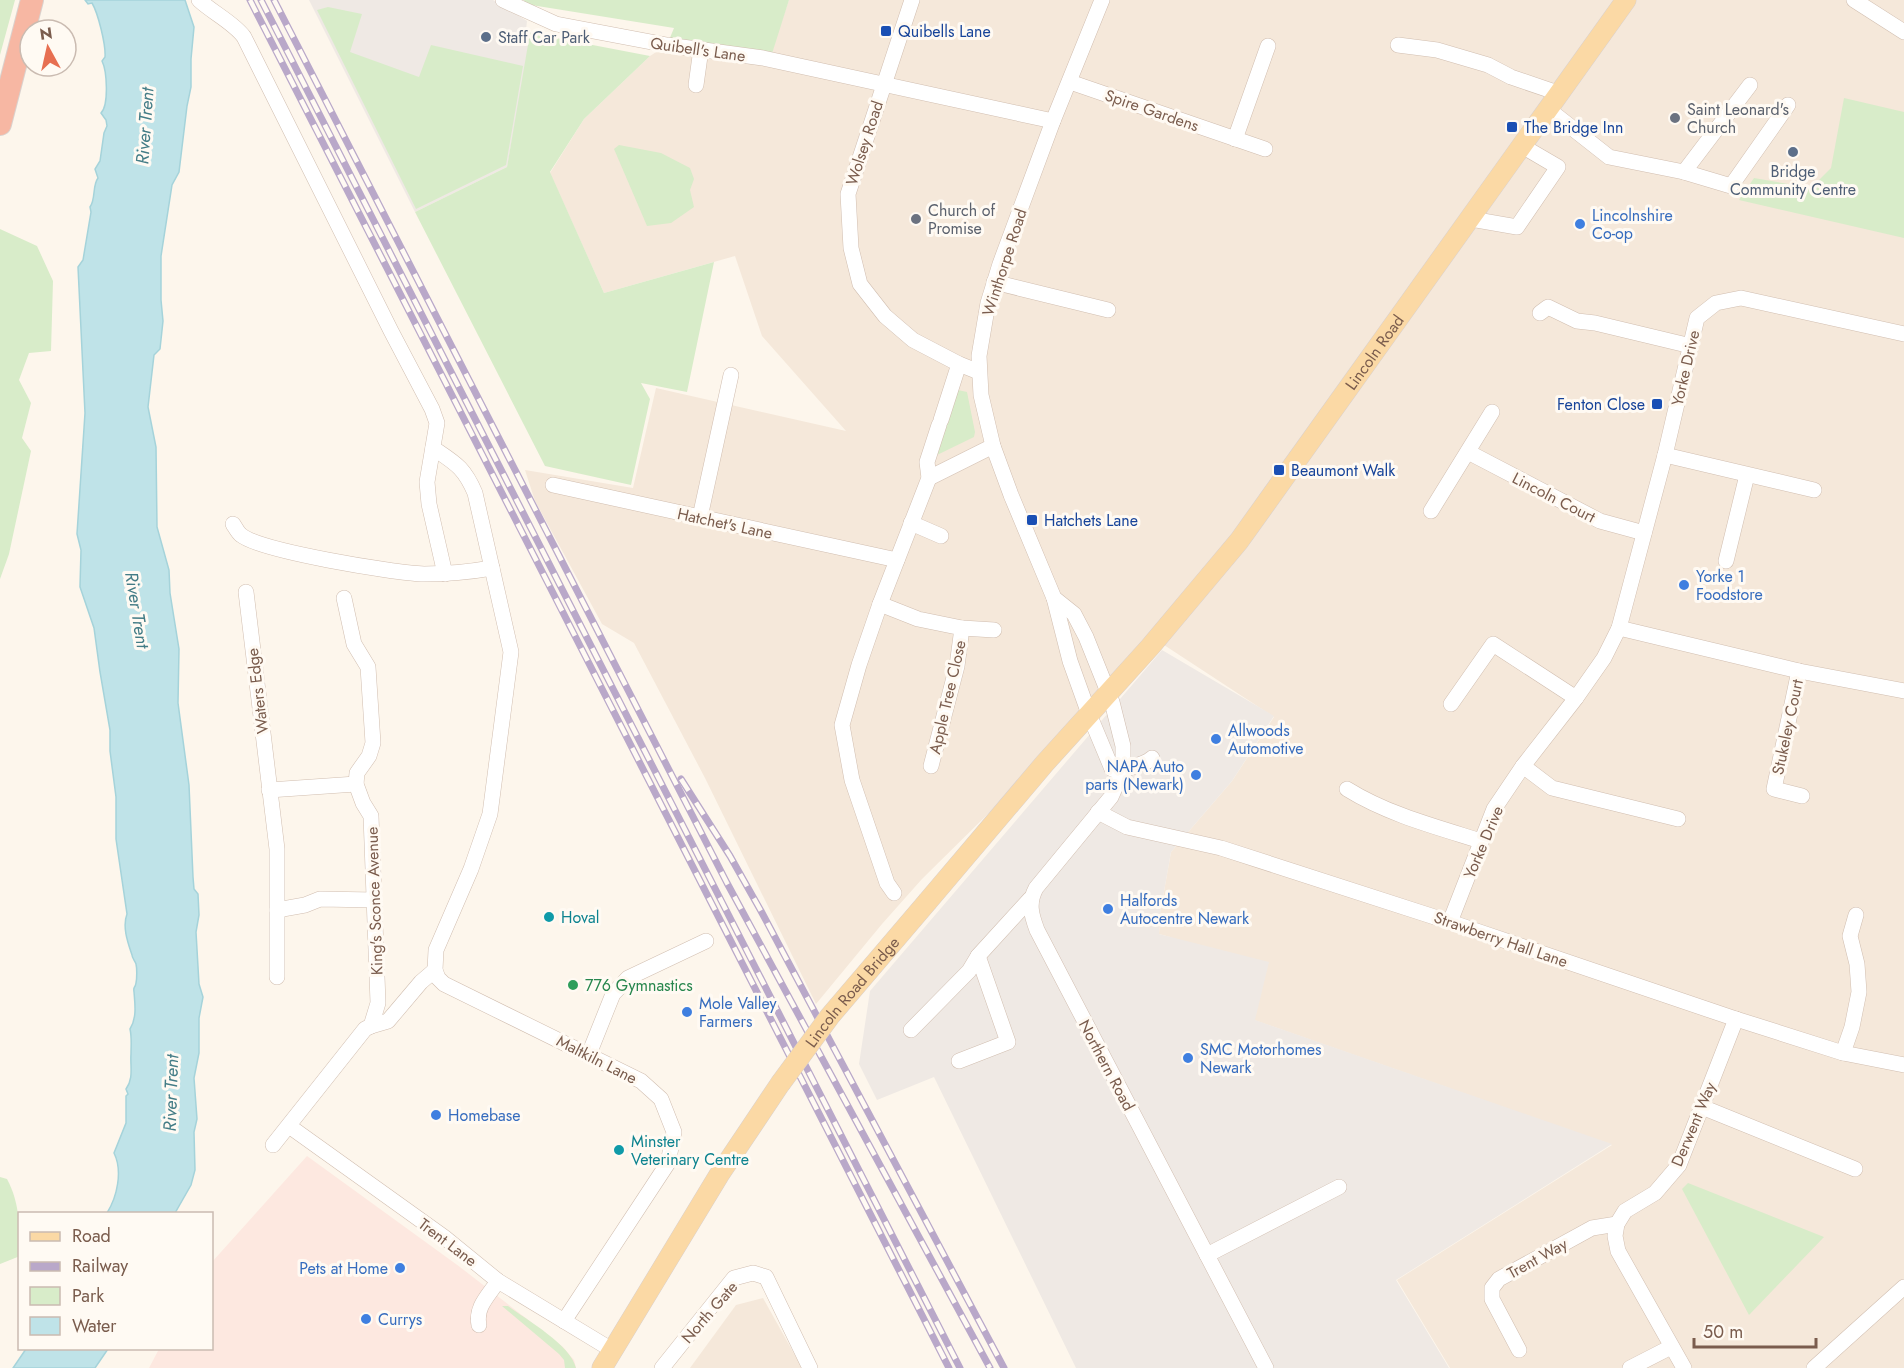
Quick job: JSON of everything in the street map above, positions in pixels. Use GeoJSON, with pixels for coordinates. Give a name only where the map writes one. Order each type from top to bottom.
{"type":"FeatureCollection","features":[{"type":"Feature","properties":{"kind":"highway"},"geometry":{"type":"LineString","coordinates":[[0,124],[32,0]]}},
{"type":"Feature","properties":{"kind":"main road","name":"Lincoln Road"},"geometry":{"type":"LineString","coordinates":[[1089,714],[1239,541],[1626,0]]}},
{"type":"Feature","properties":{"kind":"main road","name":"Lincoln Road Bridge"},"geometry":{"type":"LineString","coordinates":[[602,1368],[719,1175],[780,1084],[830,1016],[1089,714]]}},
{"type":"Feature","properties":{"kind":"street"},"geometry":{"type":"LineString","coordinates":[[199,0],[213,13],[238,29],[244,37],[432,409],[436,423],[427,482],[429,504],[445,574]]}},
{"type":"Feature","properties":{"kind":"street","name":"Wolsey Road"},"geometry":{"type":"LineString","coordinates":[[912,0],[882,85],[848,194],[851,248],[860,285],[885,316],[913,340],[979,372]]}},
{"type":"Feature","properties":{"kind":"street","name":"Winthorpe Road"},"geometry":{"type":"LineString","coordinates":[[1089,714],[1070,661],[1054,598],[993,446],[981,395],[979,356],[994,282],[1053,121],[1102,0]]}},
{"type":"Feature","properties":{"kind":"street"},"geometry":{"type":"LineString","coordinates":[[1854,0],[1904,32]]}},
{"type":"Feature","properties":{"kind":"street","name":"Quibell's Lane"},"geometry":{"type":"LineString","coordinates":[[511,2],[556,24],[667,45],[763,58],[1053,121]]}},
{"type":"Feature","properties":{"kind":"street"},"geometry":{"type":"LineString","coordinates":[[1398,45],[1437,50],[1488,65],[1511,77],[1553,101],[1609,158],[1684,172],[1731,186],[1788,105]]}},
{"type":"Feature","properties":{"kind":"street"},"geometry":{"type":"LineString","coordinates":[[1235,139],[1268,46]]}},
{"type":"Feature","properties":{"kind":"street"},"geometry":{"type":"LineString","coordinates":[[696,85],[701,49]]}},
{"type":"Feature","properties":{"kind":"street","name":"Spire Gardens"},"geometry":{"type":"LineString","coordinates":[[1070,82],[1265,149]]}},
{"type":"Feature","properties":{"kind":"street"},"geometry":{"type":"LineString","coordinates":[[1684,172],[1750,85]]}},
{"type":"Feature","properties":{"kind":"street"},"geometry":{"type":"LineString","coordinates":[[1471,219],[1517,227],[1558,167],[1522,146]]}},
{"type":"Feature","properties":{"kind":"street"},"geometry":{"type":"LineString","coordinates":[[994,282],[1108,310]]}},
{"type":"Feature","properties":{"kind":"street","name":"Yorke Drive"},"geometry":{"type":"LineString","coordinates":[[1450,922],[1494,809],[1523,766],[1604,658],[1619,628],[1665,455],[1697,318],[1716,303],[1741,298],[1904,334]]}},
{"type":"Feature","properties":{"kind":"street"},"geometry":{"type":"LineString","coordinates":[[1540,313],[1548,307],[1577,321],[1595,323],[1691,346]]}},
{"type":"Feature","properties":{"kind":"street"},"geometry":{"type":"LineString","coordinates":[[894,893],[887,883],[852,780],[842,726],[859,665],[880,604],[929,478],[927,462],[959,364]]}},
{"type":"Feature","properties":{"kind":"street"},"geometry":{"type":"LineString","coordinates":[[700,517],[731,375]]}},
{"type":"Feature","properties":{"kind":"street"},"geometry":{"type":"LineString","coordinates":[[1431,512],[1492,412]]}},
{"type":"Feature","properties":{"kind":"street"},"geometry":{"type":"LineString","coordinates":[[929,478],[993,446]]}},
{"type":"Feature","properties":{"kind":"street"},"geometry":{"type":"LineString","coordinates":[[273,1145],[365,1029],[388,1021],[421,982],[435,970],[436,950],[471,869],[490,814],[512,652],[475,493],[461,467],[433,448]]}},
{"type":"Feature","properties":{"kind":"street","name":"Lincoln Court"},"geometry":{"type":"LineString","coordinates":[[1468,452],[1600,521],[1644,533]]}},
{"type":"Feature","properties":{"kind":"street"},"geometry":{"type":"LineString","coordinates":[[1665,455],[1814,490]]}},
{"type":"Feature","properties":{"kind":"street"},"geometry":{"type":"LineString","coordinates":[[1726,561],[1747,475]]}},
{"type":"Feature","properties":{"kind":"street","name":"Hatchet's Lane"},"geometry":{"type":"LineString","coordinates":[[553,485],[897,560]]}},
{"type":"Feature","properties":{"kind":"street"},"geometry":{"type":"LineString","coordinates":[[911,523],[941,536]]}},
{"type":"Feature","properties":{"kind":"street"},"geometry":{"type":"LineString","coordinates":[[233,524],[240,535],[271,548],[373,568],[421,574],[461,574],[492,568]]}},
{"type":"Feature","properties":{"kind":"street","name":"Waters Edge"},"geometry":{"type":"LineString","coordinates":[[246,592],[277,849],[277,977]]}},
{"type":"Feature","properties":{"kind":"street"},"geometry":{"type":"LineString","coordinates":[[269,790],[356,784],[357,773],[369,756],[373,743],[368,667],[354,644],[344,598]]}},
{"type":"Feature","properties":{"kind":"street","name":"Winthorpe Road"},"geometry":{"type":"LineString","coordinates":[[1054,598],[1074,614],[1086,637],[1108,694]]}},
{"type":"Feature","properties":{"kind":"street","name":"Apple Tree Close"},"geometry":{"type":"LineString","coordinates":[[880,604],[918,619],[962,628],[994,630]]}},
{"type":"Feature","properties":{"kind":"street","name":"Apple Tree Close"},"geometry":{"type":"LineString","coordinates":[[930,766],[957,666],[962,628]]}},
{"type":"Feature","properties":{"kind":"street"},"geometry":{"type":"LineString","coordinates":[[1619,628],[1799,671],[1904,691]]}},
{"type":"Feature","properties":{"kind":"street"},"geometry":{"type":"LineString","coordinates":[[1451,704],[1493,644],[1576,698]]}},
{"type":"Feature","properties":{"kind":"street","name":"Stukeley Court"},"geometry":{"type":"LineString","coordinates":[[1799,671],[1774,789],[1802,796]]}},
{"type":"Feature","properties":{"kind":"street"},"geometry":{"type":"LineString","coordinates":[[911,1030],[969,970],[1030,899],[1036,888],[1116,788],[1123,758],[1123,746],[1108,694]]}},
{"type":"Feature","properties":{"kind":"street"},"geometry":{"type":"LineString","coordinates":[[1089,714],[1112,769],[1119,771],[1147,763],[1152,758]]}},
{"type":"Feature","properties":{"kind":"street"},"geometry":{"type":"LineString","coordinates":[[1523,766],[1552,788],[1678,819]]}},
{"type":"Feature","properties":{"kind":"street","name":"King's Sconce Avenue"},"geometry":{"type":"LineString","coordinates":[[356,784],[371,816],[378,1003],[371,1026]]}},
{"type":"Feature","properties":{"kind":"street"},"geometry":{"type":"LineString","coordinates":[[1347,789],[1420,821],[1481,842]]}},
{"type":"Feature","properties":{"kind":"street","name":"Strawberry Hall Lane"},"geometry":{"type":"LineString","coordinates":[[1098,812],[1127,827],[1221,848],[1843,1053],[1904,1065]]}},
{"type":"Feature","properties":{"kind":"street"},"geometry":{"type":"LineString","coordinates":[[277,910],[305,905],[320,899],[374,900]]}},
{"type":"Feature","properties":{"kind":"street","name":"Northern Road"},"geometry":{"type":"LineString","coordinates":[[1030,899],[1031,912],[1037,930],[1266,1368]]}},
{"type":"Feature","properties":{"kind":"street"},"geometry":{"type":"LineString","coordinates":[[1843,1053],[1852,1027],[1859,992],[1857,964],[1850,936],[1856,915]]}},
{"type":"Feature","properties":{"kind":"street"},"geometry":{"type":"LineString","coordinates":[[589,1054],[613,994],[628,978],[706,941]]}},
{"type":"Feature","properties":{"kind":"street"},"geometry":{"type":"LineString","coordinates":[[959,1061],[1008,1042],[978,957]]}},
{"type":"Feature","properties":{"kind":"street","name":"Maltkiln Lane"},"geometry":{"type":"LineString","coordinates":[[435,970],[438,978],[444,984],[641,1081],[661,1099],[674,1132],[668,1163],[564,1321]]}},
{"type":"Feature","properties":{"kind":"street","name":"Derwent Way"},"geometry":{"type":"LineString","coordinates":[[1617,1224],[1625,1211],[1655,1193],[1679,1166],[1736,1019]]}},
{"type":"Feature","properties":{"kind":"street"},"geometry":{"type":"LineString","coordinates":[[1702,1107],[1855,1169]]}},
{"type":"Feature","properties":{"kind":"street","name":"Trent Lane"},"geometry":{"type":"LineString","coordinates":[[289,1126],[444,1237],[498,1281],[612,1350]]}},
{"type":"Feature","properties":{"kind":"street"},"geometry":{"type":"LineString","coordinates":[[1207,1255],[1339,1187]]}},
{"type":"Feature","properties":{"kind":"street"},"geometry":{"type":"LineString","coordinates":[[1617,1224],[1615,1236],[1618,1251],[1684,1368]]}},
{"type":"Feature","properties":{"kind":"street","name":"Trent Way"},"geometry":{"type":"LineString","coordinates":[[1519,1350],[1492,1299],[1492,1288],[1499,1279],[1592,1228],[1617,1224]]}},
{"type":"Feature","properties":{"kind":"street","name":"North Gate"},"geometry":{"type":"LineString","coordinates":[[662,1368],[734,1278],[753,1273],[766,1277],[810,1368]]}},
{"type":"Feature","properties":{"kind":"street"},"geometry":{"type":"LineString","coordinates":[[479,1325],[477,1316],[479,1309],[498,1281]]}},
{"type":"Feature","properties":{"kind":"street"},"geometry":{"type":"LineString","coordinates":[[1814,1368],[1904,1287]]}},
{"type":"Feature","properties":{"kind":"street"},"geometry":{"type":"LineString","coordinates":[[1630,1368],[1671,1347]]}},
{"type":"Feature","properties":{"kind":"shaded area"},"geometry":{"type":"Polygon","coordinates":[[[309,0],[493,0],[527,21],[526,30],[532,33],[507,167],[415,212],[309,0]]]}},
{"type":"Feature","properties":{"kind":"shaded area"},"geometry":{"type":"Polygon","coordinates":[[[789,0],[1904,0],[1904,1368],[1450,1368],[1397,1280],[1612,1145],[1254,1020],[1170,937],[1159,934],[1160,914],[1171,852],[1232,781],[1274,717],[1161,643],[922,879],[816,1004],[705,778],[634,643],[602,624],[535,501],[525,470],[633,488],[656,388],[846,431],[762,336],[735,256],[604,293],[550,173],[584,119],[650,56],[667,45],[772,49],[789,0]]]}},
{"type":"Feature","properties":{"kind":"shaded area"},"geometry":{"type":"Polygon","coordinates":[[[1162,650],[1274,716],[1232,781],[1171,852],[1160,914],[1159,934],[1269,962],[1255,1020],[1612,1144],[1396,1280],[1449,1368],[1076,1368],[934,1077],[877,1100],[859,1064],[870,991],[1162,650]]]}},
{"type":"Feature","properties":{"kind":"shaded area"},"geometry":{"type":"Polygon","coordinates":[[[307,1156],[460,1267],[563,1347],[574,1360],[576,1368],[149,1368],[158,1350],[213,1350],[213,1261],[307,1156]]]}},
{"type":"Feature","properties":{"kind":"shaded area"},"geometry":{"type":"Polygon","coordinates":[[[763,1298],[802,1368],[690,1368],[736,1305],[763,1298]]]}},
{"type":"Feature","properties":{"kind":"green space"},"geometry":{"type":"Polygon","coordinates":[[[0,0],[15,0],[0,55],[0,0]]]}},
{"type":"Feature","properties":{"kind":"green space"},"geometry":{"type":"Polygon","coordinates":[[[524,0],[789,0],[770,60],[667,45],[674,28],[525,4],[524,0]]]}},
{"type":"Feature","properties":{"kind":"green space"},"geometry":{"type":"Polygon","coordinates":[[[328,7],[362,14],[350,52],[419,77],[431,45],[523,66],[506,165],[416,209],[317,10],[328,7]]]}},
{"type":"Feature","properties":{"kind":"green space"},"geometry":{"type":"Polygon","coordinates":[[[530,33],[650,56],[584,119],[550,172],[604,293],[714,262],[687,392],[641,383],[650,399],[631,485],[545,466],[415,212],[507,167],[530,33]]]}},
{"type":"Feature","properties":{"kind":"green space"},"geometry":{"type":"Polygon","coordinates":[[[1844,98],[1904,112],[1904,238],[1739,200],[1754,178],[1811,188],[1831,168],[1844,98]]]}},
{"type":"Feature","properties":{"kind":"green space"},"geometry":{"type":"Polygon","coordinates":[[[619,145],[661,153],[690,168],[694,179],[690,190],[694,207],[671,223],[647,226],[614,149],[619,145]]]}},
{"type":"Feature","properties":{"kind":"green space"},"geometry":{"type":"Polygon","coordinates":[[[0,229],[37,246],[53,281],[51,351],[29,353],[19,380],[31,403],[22,438],[31,451],[9,554],[0,579],[0,229]]]}},
{"type":"Feature","properties":{"kind":"green space"},"geometry":{"type":"Polygon","coordinates":[[[958,390],[967,392],[974,437],[937,455],[958,390]]]}},
{"type":"Feature","properties":{"kind":"green space"},"geometry":{"type":"Polygon","coordinates":[[[0,1177],[7,1179],[15,1198],[18,1217],[18,1257],[0,1264],[0,1177]]]}},
{"type":"Feature","properties":{"kind":"green space"},"geometry":{"type":"Polygon","coordinates":[[[1688,1183],[1824,1237],[1749,1315],[1682,1189],[1688,1183]]]}},
{"type":"Feature","properties":{"kind":"green space"},"geometry":{"type":"Polygon","coordinates":[[[502,1306],[508,1306],[557,1342],[572,1359],[576,1368],[565,1368],[564,1360],[559,1354],[502,1306]]]}},
{"type":"Feature","properties":{"kind":"water","name":"River Trent"},"geometry":{"type":"Polygon","coordinates":[[[85,0],[185,0],[194,27],[191,87],[179,172],[172,185],[161,256],[163,321],[160,349],[154,355],[148,407],[156,447],[157,527],[169,570],[170,593],[179,649],[178,703],[189,785],[193,877],[194,889],[198,894],[199,915],[196,932],[199,984],[203,997],[199,1018],[199,1053],[194,1078],[197,1119],[194,1132],[195,1170],[191,1185],[176,1212],[108,1212],[118,1184],[117,1160],[114,1153],[126,1123],[126,1096],[128,1094],[126,1089],[131,1072],[130,1029],[135,1016],[134,989],[137,970],[125,930],[127,914],[116,839],[116,797],[110,751],[110,730],[94,628],[80,587],[81,550],[77,534],[85,413],[78,267],[83,260],[90,207],[98,178],[95,169],[100,161],[107,126],[101,113],[104,109],[106,88],[102,61],[105,57],[103,37],[92,3],[88,4],[85,0]]]}},
{"type":"Feature","properties":{"kind":"water"},"geometry":{"type":"Polygon","coordinates":[[[25,1350],[107,1350],[95,1368],[13,1368],[25,1350]]]}},
{"type":"Feature","properties":{"kind":"railway"},"geometry":{"type":"LineString","coordinates":[[250,0],[949,1368]]}},
{"type":"Feature","properties":{"kind":"railway"},"geometry":{"type":"LineString","coordinates":[[261,0],[960,1368]]}},
{"type":"Feature","properties":{"kind":"railway"},"geometry":{"type":"LineString","coordinates":[[274,0],[727,883],[990,1368]]}},
{"type":"Feature","properties":{"kind":"railway"},"geometry":{"type":"LineString","coordinates":[[681,779],[730,856],[761,911],[1004,1368]]}},
{"type":"Feature","properties":{"kind":"place","name":"Quibells Lane"},"geometry":{"type":"Point","coordinates":[886,31]}},
{"type":"Feature","properties":{"kind":"place","name":"Staff Car Park"},"geometry":{"type":"Point","coordinates":[486,37]}},
{"type":"Feature","properties":{"kind":"place","name":"Saint Leonard's Church"},"geometry":{"type":"Point","coordinates":[1675,118]}},
{"type":"Feature","properties":{"kind":"place","name":"The Bridge Inn"},"geometry":{"type":"Point","coordinates":[1512,127]}},
{"type":"Feature","properties":{"kind":"place","name":"Bridge Community Centre"},"geometry":{"type":"Point","coordinates":[1793,152]}},
{"type":"Feature","properties":{"kind":"place","name":"Church of Promise"},"geometry":{"type":"Point","coordinates":[916,219]}},
{"type":"Feature","properties":{"kind":"place","name":"Lincolnshire Co-op"},"geometry":{"type":"Point","coordinates":[1580,224]}},
{"type":"Feature","properties":{"kind":"place","name":"Fenton Close"},"geometry":{"type":"Point","coordinates":[1657,404]}},
{"type":"Feature","properties":{"kind":"place","name":"Beaumont Walk"},"geometry":{"type":"Point","coordinates":[1279,470]}},
{"type":"Feature","properties":{"kind":"place","name":"Hatchets Lane"},"geometry":{"type":"Point","coordinates":[1032,520]}},
{"type":"Feature","properties":{"kind":"place","name":"Yorke 1 Foodstore"},"geometry":{"type":"Point","coordinates":[1684,585]}},
{"type":"Feature","properties":{"kind":"place","name":"Allwoods Automotive"},"geometry":{"type":"Point","coordinates":[1216,739]}},
{"type":"Feature","properties":{"kind":"place","name":"NAPA Auto parts (Newark)"},"geometry":{"type":"Point","coordinates":[1196,775]}},
{"type":"Feature","properties":{"kind":"place","name":"Halfords Autocentre Newark"},"geometry":{"type":"Point","coordinates":[1108,909]}},
{"type":"Feature","properties":{"kind":"place","name":"Hoval"},"geometry":{"type":"Point","coordinates":[549,917]}},
{"type":"Feature","properties":{"kind":"place","name":"776 Gymnastics"},"geometry":{"type":"Point","coordinates":[573,985]}},
{"type":"Feature","properties":{"kind":"place","name":"Mole Valley Farmers"},"geometry":{"type":"Point","coordinates":[687,1012]}},
{"type":"Feature","properties":{"kind":"place","name":"SMC Motorhomes Newark"},"geometry":{"type":"Point","coordinates":[1188,1058]}},
{"type":"Feature","properties":{"kind":"place","name":"Homebase"},"geometry":{"type":"Point","coordinates":[436,1115]}},
{"type":"Feature","properties":{"kind":"place","name":"Minster Veterinary Centre"},"geometry":{"type":"Point","coordinates":[619,1150]}},
{"type":"Feature","properties":{"kind":"place","name":"Pets at Home"},"geometry":{"type":"Point","coordinates":[400,1268]}},
{"type":"Feature","properties":{"kind":"place","name":"Currys"},"geometry":{"type":"Point","coordinates":[366,1319]}}]}
